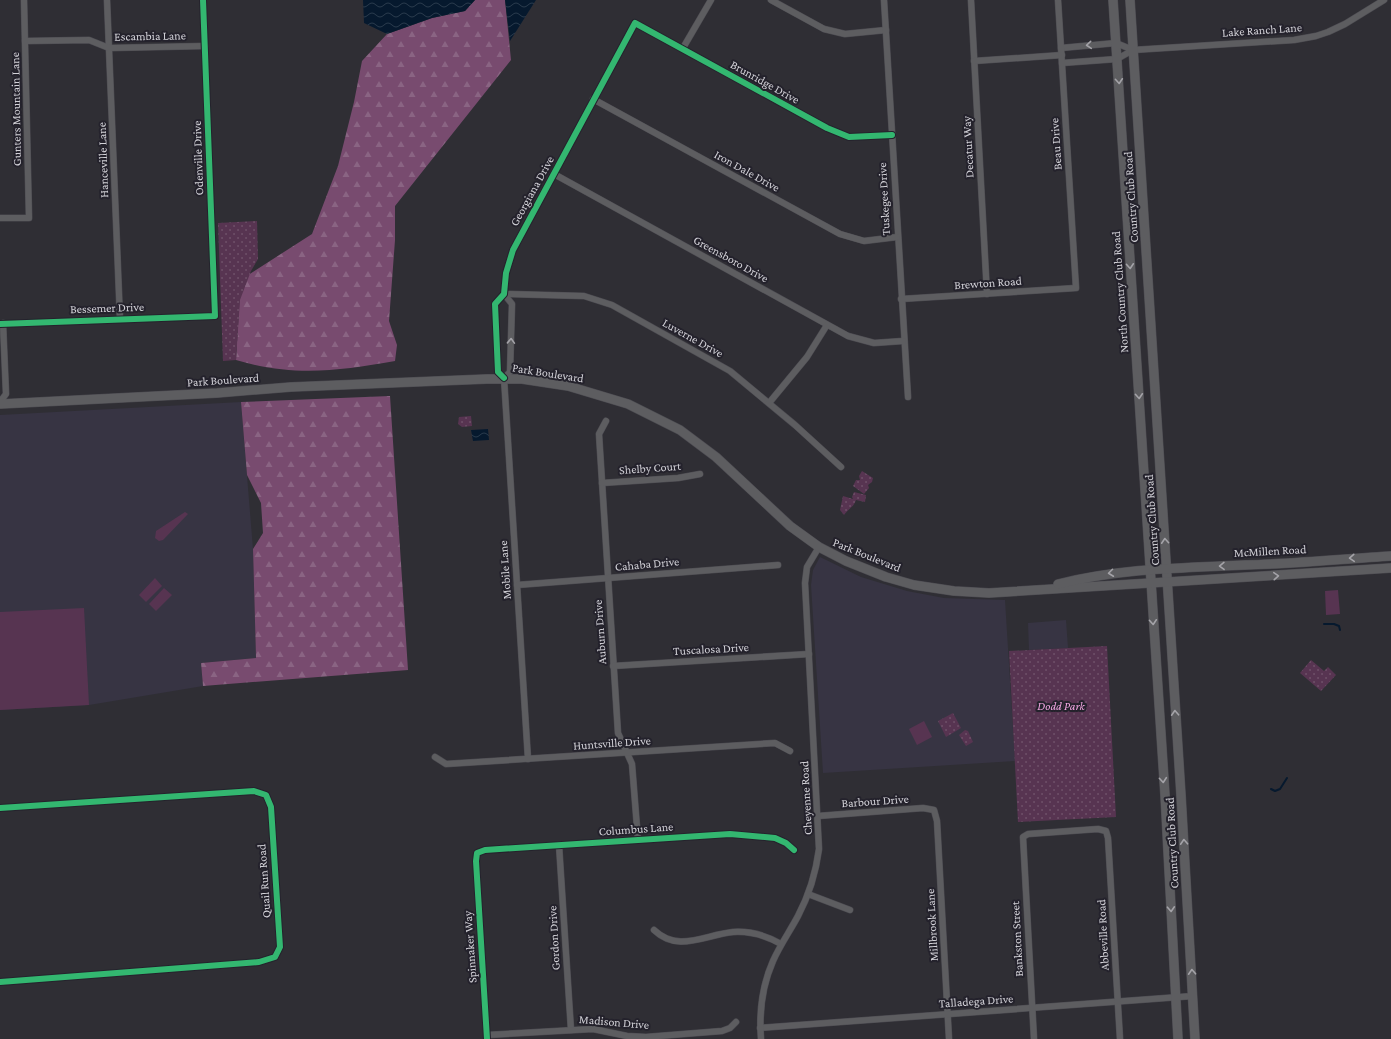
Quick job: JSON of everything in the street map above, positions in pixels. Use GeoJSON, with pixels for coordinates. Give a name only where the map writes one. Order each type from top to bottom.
{"type":"FeatureCollection","features":[{"type":"Feature","properties":{"kind":"main road","name":"North Country Club Road"},"geometry":{"type":"LineString","coordinates":[[1113,0],[1151,583]]}},
{"type":"Feature","properties":{"kind":"main road","name":"Country Club Road"},"geometry":{"type":"LineString","coordinates":[[1130,0],[1168,582],[1195,1039]]}},
{"type":"Feature","properties":{"kind":"main road"},"geometry":{"type":"LineString","coordinates":[[1126,200],[1143,199]]}},
{"type":"Feature","properties":{"kind":"main road","name":"Park Boulevard"},"geometry":{"type":"LineString","coordinates":[[0,403],[217,394],[291,387],[395,382],[504,378],[544,382],[596,393],[628,404],[666,422],[716,457],[778,516],[819,547],[858,567],[914,585],[981,593],[1168,582]]}},
{"type":"Feature","properties":{"kind":"main road","name":"McMillen Road"},"geometry":{"type":"LineString","coordinates":[[1150,568],[1245,566],[1391,556]]}},
{"type":"Feature","properties":{"kind":"main road","name":"Park Boulevard"},"geometry":{"type":"LineString","coordinates":[[1034,590],[1094,575],[1150,568]]}},
{"type":"Feature","properties":{"kind":"main road","name":"McMillen Road"},"geometry":{"type":"LineString","coordinates":[[1168,582],[1391,568]]}},
{"type":"Feature","properties":{"kind":"main road","name":"Country Club Road"},"geometry":{"type":"LineString","coordinates":[[1151,583],[1178,1039]]}},
{"type":"Feature","properties":{"kind":"main road"},"geometry":{"type":"LineString","coordinates":[[1161,755],[1178,754]]}},
{"type":"Feature","properties":{"kind":"street","name":"Gunters Mountain Lane"},"geometry":{"type":"LineString","coordinates":[[0,218],[29,218],[24,0]]}},
{"type":"Feature","properties":{"kind":"street","name":"Hanceville Lane"},"geometry":{"type":"LineString","coordinates":[[107,0],[120,318]]}},
{"type":"Feature","properties":{"kind":"street","name":"Odenville Drive"},"geometry":{"type":"LineString","coordinates":[[203,0],[214,316]]}},
{"type":"Feature","properties":{"kind":"street"},"geometry":{"type":"LineString","coordinates":[[683,48],[711,0]]}},
{"type":"Feature","properties":{"kind":"street"},"geometry":{"type":"LineString","coordinates":[[771,0],[824,29],[845,34],[886,30]]}},
{"type":"Feature","properties":{"kind":"street","name":"Tuskegee Drive"},"geometry":{"type":"LineString","coordinates":[[884,0],[903,342],[908,397]]}},
{"type":"Feature","properties":{"kind":"street","name":"Decatur Way"},"geometry":{"type":"LineString","coordinates":[[971,0],[987,294]]}},
{"type":"Feature","properties":{"kind":"street","name":"Beau Drive"},"geometry":{"type":"LineString","coordinates":[[1058,0],[1076,288]]}},
{"type":"Feature","properties":{"kind":"street","name":"Lake Ranch Lane"},"geometry":{"type":"LineString","coordinates":[[1133,50],[1294,40],[1316,36],[1345,24],[1384,0]]}},
{"type":"Feature","properties":{"kind":"street","name":"Brunridge Drive"},"geometry":{"type":"LineString","coordinates":[[635,23],[827,128],[850,137],[892,135]]}},
{"type":"Feature","properties":{"kind":"street","name":"Georgiana Drive"},"geometry":{"type":"LineString","coordinates":[[504,294],[512,304],[510,372],[504,378],[498,372],[495,304],[504,294],[506,273],[513,250],[635,23]]}},
{"type":"Feature","properties":{"kind":"street","name":"Escambia Lane"},"geometry":{"type":"LineString","coordinates":[[25,41],[89,40],[109,48],[205,46]]}},
{"type":"Feature","properties":{"kind":"street"},"geometry":{"type":"LineString","coordinates":[[1061,48],[1116,43],[1133,50]]}},
{"type":"Feature","properties":{"kind":"street"},"geometry":{"type":"LineString","coordinates":[[1062,62],[1117,59],[1133,50]]}},
{"type":"Feature","properties":{"kind":"street"},"geometry":{"type":"LineString","coordinates":[[974,61],[1062,56]]}},
{"type":"Feature","properties":{"kind":"street","name":"Iron Dale Drive"},"geometry":{"type":"LineString","coordinates":[[593,99],[840,234],[864,241],[897,237]]}},
{"type":"Feature","properties":{"kind":"street","name":"Greensboro Drive"},"geometry":{"type":"LineString","coordinates":[[554,174],[848,336],[874,343],[903,342]]}},
{"type":"Feature","properties":{"kind":"street","name":"Brewton Road"},"geometry":{"type":"LineString","coordinates":[[901,299],[1076,288]]}},
{"type":"Feature","properties":{"kind":"street","name":"Luverne Drive"},"geometry":{"type":"LineString","coordinates":[[504,294],[584,296],[612,305],[730,371],[769,403],[841,467]]}},
{"type":"Feature","properties":{"kind":"street","name":"Bessemer Drive"},"geometry":{"type":"LineString","coordinates":[[1,324],[120,318],[214,316]]}},
{"type":"Feature","properties":{"kind":"street"},"geometry":{"type":"LineString","coordinates":[[0,403],[6,394],[1,324]]}},
{"type":"Feature","properties":{"kind":"street"},"geometry":{"type":"LineString","coordinates":[[769,403],[807,356],[827,324]]}},
{"type":"Feature","properties":{"kind":"street","name":"Mobile Lane"},"geometry":{"type":"LineString","coordinates":[[504,378],[528,759]]}},
{"type":"Feature","properties":{"kind":"street","name":"Auburn Drive"},"geometry":{"type":"LineString","coordinates":[[606,421],[599,434],[618,733],[632,764],[638,840]]}},
{"type":"Feature","properties":{"kind":"street","name":"Shelby Court"},"geometry":{"type":"LineString","coordinates":[[602,482],[678,478],[700,474]]}},
{"type":"Feature","properties":{"kind":"street","name":"Cheyenne Road"},"geometry":{"type":"LineString","coordinates":[[761,1039],[760,1028],[765,984],[781,944],[799,915],[808,894],[816,869],[819,850],[805,575],[810,559],[819,547]]}},
{"type":"Feature","properties":{"kind":"street","name":"Cahaba Drive"},"geometry":{"type":"LineString","coordinates":[[517,585],[778,564]]}},
{"type":"Feature","properties":{"kind":"street","name":"Tuscalosa Drive"},"geometry":{"type":"LineString","coordinates":[[614,666],[809,654]]}},
{"type":"Feature","properties":{"kind":"street","name":"Huntsville Drive"},"geometry":{"type":"LineString","coordinates":[[435,757],[446,764],[775,743],[790,751]]}},
{"type":"Feature","properties":{"kind":"street","name":"Quail Run Road"},"geometry":{"type":"LineString","coordinates":[[0,808],[254,790],[266,795],[271,806],[280,947],[275,957],[259,962],[0,982]]}},
{"type":"Feature","properties":{"kind":"street","name":"Barbour Drive"},"geometry":{"type":"LineString","coordinates":[[818,816],[923,808],[934,810]]}},
{"type":"Feature","properties":{"kind":"street","name":"Millbrook Lane"},"geometry":{"type":"LineString","coordinates":[[934,810],[937,821],[949,1039]]}},
{"type":"Feature","properties":{"kind":"street","name":"Abbeville Road"},"geometry":{"type":"LineString","coordinates":[[1023,837],[1028,834],[1098,829],[1106,831],[1108,838],[1120,1039]]}},
{"type":"Feature","properties":{"kind":"street","name":"Columbus Lane"},"geometry":{"type":"LineString","coordinates":[[477,853],[485,850],[730,834],[775,838],[786,843],[794,850]]}},
{"type":"Feature","properties":{"kind":"street","name":"Bankston Street"},"geometry":{"type":"LineString","coordinates":[[1023,837],[1034,1039]]}},
{"type":"Feature","properties":{"kind":"street","name":"Gordon Drive"},"geometry":{"type":"LineString","coordinates":[[559,845],[570,1030]]}},
{"type":"Feature","properties":{"kind":"street","name":"Spinnaker Way"},"geometry":{"type":"LineString","coordinates":[[477,853],[476,861],[487,1037]]}},
{"type":"Feature","properties":{"kind":"street"},"geometry":{"type":"LineString","coordinates":[[808,894],[850,910]]}},
{"type":"Feature","properties":{"kind":"street"},"geometry":{"type":"LineString","coordinates":[[654,930],[662,938],[678,942],[735,932],[756,934],[781,944]]}},
{"type":"Feature","properties":{"kind":"street","name":"Talladega Drive"},"geometry":{"type":"LineString","coordinates":[[760,1028],[1193,996]]}},
{"type":"Feature","properties":{"kind":"street","name":"Madison Drive"},"geometry":{"type":"LineString","coordinates":[[487,1037],[593,1029],[627,1036],[646,1037],[722,1031],[730,1028],[736,1022]]}},
{"type":"Feature","properties":{"kind":"shaded area"},"geometry":{"type":"Polygon","coordinates":[[[241,402],[253,549],[256,658],[201,663],[203,686],[89,705],[0,710],[0,415],[241,402]]]}},
{"type":"Feature","properties":{"kind":"shaded area"},"geometry":{"type":"Polygon","coordinates":[[[820,557],[861,577],[907,591],[944,598],[1005,600],[1015,761],[823,773],[811,585],[813,570],[820,557]]]}},
{"type":"Feature","properties":{"kind":"shaded area"},"geometry":{"type":"Polygon","coordinates":[[[1066,620],[1068,648],[1029,650],[1028,623],[1066,620]]]}},
{"type":"Feature","properties":{"kind":"green space"},"geometry":{"type":"Polygon","coordinates":[[[475,0],[505,0],[511,60],[395,206],[395,240],[389,321],[397,345],[395,361],[335,370],[316,371],[277,369],[236,360],[240,292],[245,277],[312,234],[338,166],[354,102],[362,61],[387,34],[432,18],[465,11],[475,0]]]}},
{"type":"Feature","properties":{"kind":"green space"},"geometry":{"type":"Polygon","coordinates":[[[257,221],[258,259],[251,271],[240,300],[236,360],[223,361],[218,223],[257,221]]]}},
{"type":"Feature","properties":{"kind":"green space"},"geometry":{"type":"Polygon","coordinates":[[[390,396],[408,670],[203,686],[201,663],[256,658],[253,549],[263,533],[261,503],[247,475],[241,402],[390,396]]]}},
{"type":"Feature","properties":{"kind":"green space"},"geometry":{"type":"Polygon","coordinates":[[[471,416],[472,426],[462,427],[458,424],[459,417],[471,416]]]}},
{"type":"Feature","properties":{"kind":"green space"},"geometry":{"type":"Polygon","coordinates":[[[862,471],[873,478],[872,482],[868,485],[869,488],[864,494],[853,486],[856,480],[860,480],[859,476],[862,471]]]}},
{"type":"Feature","properties":{"kind":"green space"},"geometry":{"type":"Polygon","coordinates":[[[854,492],[866,495],[865,502],[856,500],[844,515],[840,510],[843,496],[853,499],[852,497],[854,492]]]}},
{"type":"Feature","properties":{"kind":"green space"},"geometry":{"type":"Polygon","coordinates":[[[185,512],[188,514],[163,540],[159,541],[155,538],[156,531],[185,512]]]}},
{"type":"Feature","properties":{"kind":"green space"},"geometry":{"type":"Polygon","coordinates":[[[155,578],[162,586],[146,602],[139,595],[155,578]]]}},
{"type":"Feature","properties":{"kind":"green space"},"geometry":{"type":"Polygon","coordinates":[[[164,588],[172,595],[156,611],[149,604],[164,588]]]}},
{"type":"Feature","properties":{"kind":"green space"},"geometry":{"type":"Polygon","coordinates":[[[1338,590],[1340,614],[1326,615],[1325,591],[1338,590]]]}},
{"type":"Feature","properties":{"kind":"green space"},"geometry":{"type":"Polygon","coordinates":[[[84,608],[89,705],[0,710],[0,612],[84,608]]]}},
{"type":"Feature","properties":{"kind":"green space","name":"Dodd Park"},"geometry":{"type":"Polygon","coordinates":[[[1107,646],[1116,817],[1018,822],[1009,651],[1107,646]]]}},
{"type":"Feature","properties":{"kind":"green space"},"geometry":{"type":"Polygon","coordinates":[[[1311,660],[1324,671],[1328,667],[1336,675],[1321,691],[1300,673],[1311,660]]]}},
{"type":"Feature","properties":{"kind":"green space"},"geometry":{"type":"Polygon","coordinates":[[[953,713],[961,728],[946,737],[938,721],[953,713]]]}},
{"type":"Feature","properties":{"kind":"green space"},"geometry":{"type":"Polygon","coordinates":[[[924,721],[932,737],[917,745],[909,729],[924,721]]]}},
{"type":"Feature","properties":{"kind":"green space"},"geometry":{"type":"Polygon","coordinates":[[[965,730],[968,731],[973,742],[966,746],[959,735],[965,730]]]}},
{"type":"Feature","properties":{"kind":"water"},"geometry":{"type":"Polygon","coordinates":[[[363,0],[475,0],[465,11],[432,18],[387,34],[364,23],[363,0]]]}},
{"type":"Feature","properties":{"kind":"water"},"geometry":{"type":"Polygon","coordinates":[[[505,0],[536,0],[510,41],[505,0]]]}},
{"type":"Feature","properties":{"kind":"water"},"geometry":{"type":"Polygon","coordinates":[[[488,429],[489,440],[473,441],[471,430],[488,429]]]}},
{"type":"Feature","properties":{"kind":"waterway"},"geometry":{"type":"LineString","coordinates":[[1324,624],[1334,624],[1339,626],[1340,630]]}},
{"type":"Feature","properties":{"kind":"waterway"},"geometry":{"type":"LineString","coordinates":[[1271,789],[1275,791],[1280,789],[1287,778]]}},
{"type":"Feature","properties":{"kind":"cycle path"},"geometry":{"type":"LineString","coordinates":[[0,324],[215,316],[203,0]]}},
{"type":"Feature","properties":{"kind":"cycle path"},"geometry":{"type":"LineString","coordinates":[[504,378],[498,372],[495,304],[504,294],[506,273],[513,250],[635,23],[827,128],[849,137],[892,135]]}},
{"type":"Feature","properties":{"kind":"cycle path"},"geometry":{"type":"LineString","coordinates":[[0,808],[254,791],[266,795],[271,807],[280,947],[275,957],[259,962],[0,982]]}},
{"type":"Feature","properties":{"kind":"cycle path"},"geometry":{"type":"LineString","coordinates":[[487,1039],[476,861],[477,853],[485,850],[730,834],[775,838],[786,843],[794,850]]}}]}
